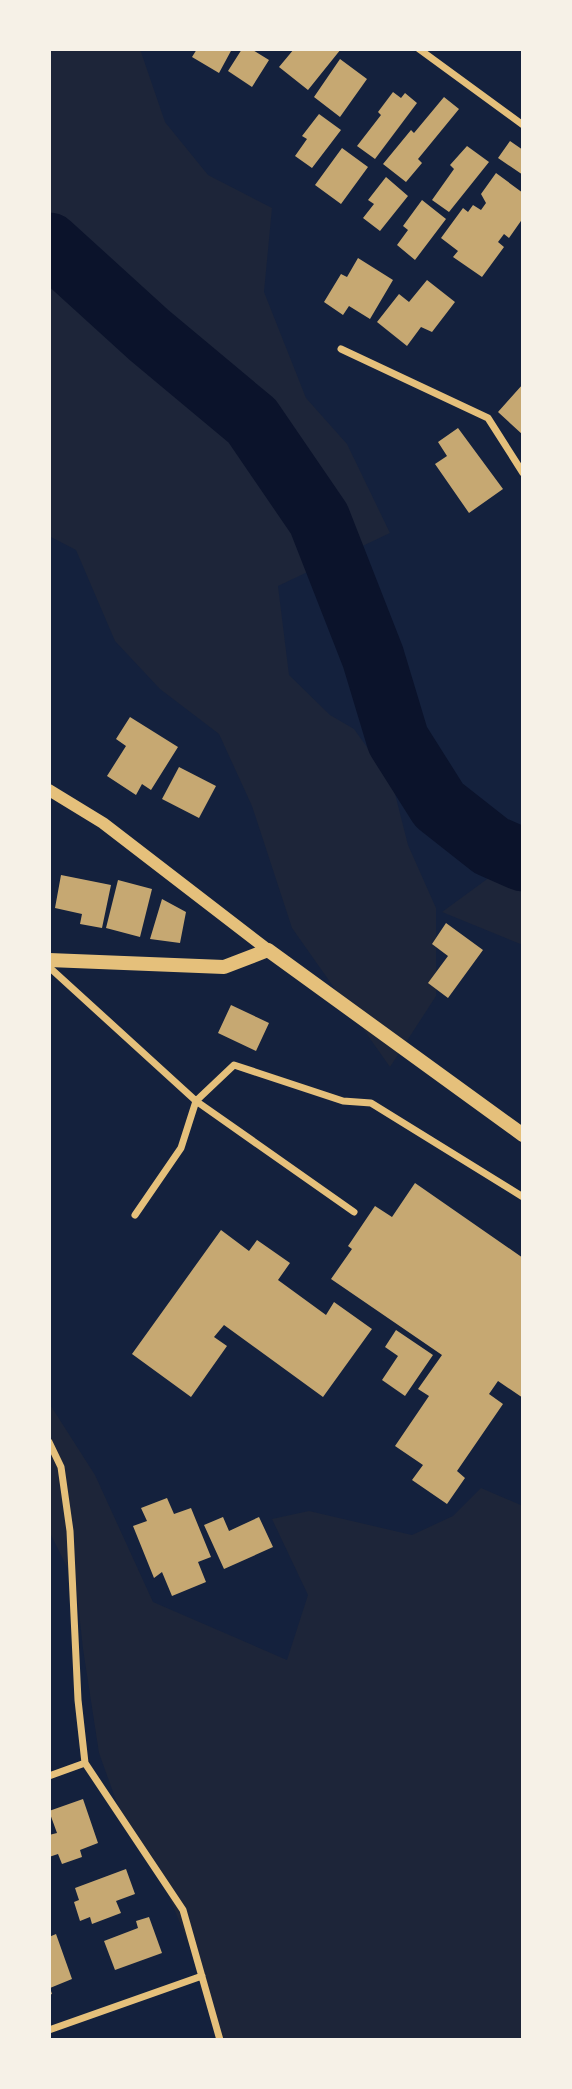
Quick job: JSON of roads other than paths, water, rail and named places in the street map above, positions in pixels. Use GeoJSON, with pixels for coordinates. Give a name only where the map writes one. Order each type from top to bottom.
{"type":"FeatureCollection","features":[{"type":"Feature","properties":{"kind":"main road"},"geometry":{"type":"LineString","coordinates":[[49,960],[224,967],[268,950],[523,1135]]}},
{"type":"Feature","properties":{"kind":"street"},"geometry":{"type":"LineString","coordinates":[[419,49],[523,125]]}},
{"type":"Feature","properties":{"kind":"street"},"geometry":{"type":"LineString","coordinates":[[341,349],[488,418],[523,473]]}},
{"type":"Feature","properties":{"kind":"street"},"geometry":{"type":"LineString","coordinates":[[49,790],[103,823],[268,950]]}},
{"type":"Feature","properties":{"kind":"street"},"geometry":{"type":"LineString","coordinates":[[49,967],[196,1101],[354,1212]]}},
{"type":"Feature","properties":{"kind":"street"},"geometry":{"type":"LineString","coordinates":[[135,1215],[181,1149],[196,1101],[234,1065],[343,1101],[371,1103],[523,1197]]}},
{"type":"Feature","properties":{"kind":"street"},"geometry":{"type":"LineString","coordinates":[[49,1442],[61,1467],[70,1531],[78,1700],[85,1763],[183,1910],[220,2040]]}},
{"type":"Feature","properties":{"kind":"street"},"geometry":{"type":"LineString","coordinates":[[49,1776],[85,1763]]}},
{"type":"Feature","properties":{"kind":"street"},"geometry":{"type":"LineString","coordinates":[[49,2030],[202,1976]]}},
{"type":"Feature","properties":{"kind":"waterway"},"geometry":{"type":"LineString","coordinates":[[49,244],[149,335],[252,421],[319,519],[373,657],[398,740],[439,805],[491,846],[523,860]]}}]}
